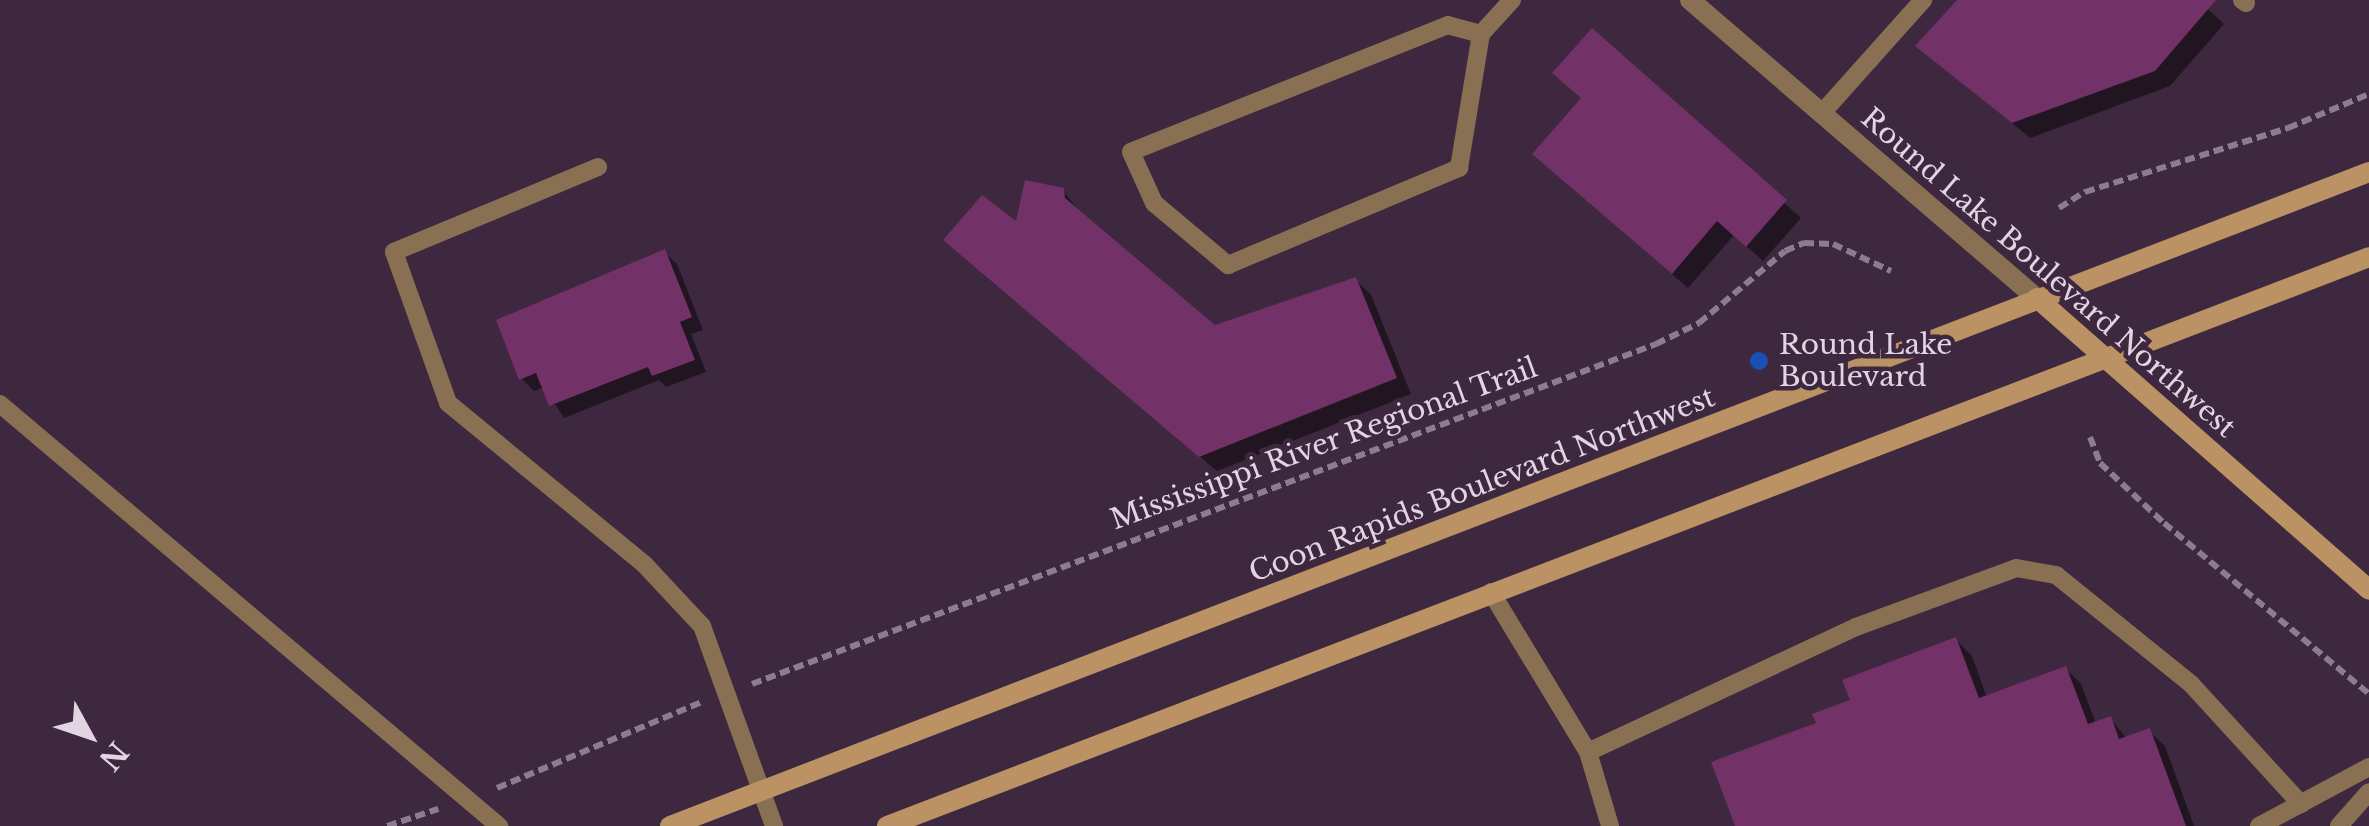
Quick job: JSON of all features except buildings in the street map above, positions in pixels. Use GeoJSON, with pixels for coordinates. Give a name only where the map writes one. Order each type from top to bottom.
{"type":"FeatureCollection","features":[{"type":"Feature","properties":{"kind":"main road","name":"Coon Rapids Boulevard Northwest"},"geometry":{"type":"LineString","coordinates":[[670,826],[2369,172]]}},
{"type":"Feature","properties":{"kind":"main road"},"geometry":{"type":"LineString","coordinates":[[887,826],[2369,257]]}},
{"type":"Feature","properties":{"kind":"main road","name":"Round Lake Boulevard Northwest"},"geometry":{"type":"LineString","coordinates":[[2037,298],[2369,590]]}},
{"type":"Feature","properties":{"kind":"street","name":"Round Lake Boulevard Northwest"},"geometry":{"type":"LineString","coordinates":[[1690,0],[2037,298]]}},
{"type":"Feature","properties":{"kind":"lane"},"geometry":{"type":"LineString","coordinates":[[1481,34],[1448,25],[1132,152],[1154,204],[1228,265],[1460,168],[1481,34],[1512,0]]}},
{"type":"Feature","properties":{"kind":"lane"},"geometry":{"type":"LineString","coordinates":[[1822,113],[1922,0]]}},
{"type":"Feature","properties":{"kind":"lane"},"geometry":{"type":"LineString","coordinates":[[598,167],[394,252],[448,404],[677,595],[717,656],[774,826]]}},
{"type":"Feature","properties":{"kind":"lane"},"geometry":{"type":"LineString","coordinates":[[0,404],[499,826]]}},
{"type":"Feature","properties":{"kind":"lane"},"geometry":{"type":"LineString","coordinates":[[1588,752],[1856,628],[2016,568],[2056,575],[2191,684],[2301,804]]}},
{"type":"Feature","properties":{"kind":"lane"},"geometry":{"type":"LineString","coordinates":[[1491,592],[1588,752],[1610,826]]}},
{"type":"Feature","properties":{"kind":"lane"},"geometry":{"type":"LineString","coordinates":[[2259,826],[2369,767]]}},
{"type":"Feature","properties":{"kind":"lane"},"geometry":{"type":"LineString","coordinates":[[2339,826],[2369,792]]}},
{"type":"Feature","properties":{"kind":"path"},"geometry":{"type":"LineString","coordinates":[[2060,208],[2084,192],[2288,128],[2369,94]]}},
{"type":"Feature","properties":{"kind":"path","name":"Mississippi River Regional Trail"},"geometry":{"type":"LineString","coordinates":[[751,685],[1656,344],[1699,323],[1785,250],[1804,242],[1833,244],[1891,271]]}},
{"type":"Feature","properties":{"kind":"path"},"geometry":{"type":"LineString","coordinates":[[2090,438],[2100,464],[2369,694]]}},
{"type":"Feature","properties":{"kind":"path"},"geometry":{"type":"LineString","coordinates":[[491,790],[713,698]]}},
{"type":"Feature","properties":{"kind":"path"},"geometry":{"type":"LineString","coordinates":[[387,826],[442,808]]}},
{"type":"Feature","properties":{"kind":"place","name":"Round Lake Boulevard"},"geometry":{"type":"Point","coordinates":[1759,361]}}]}
